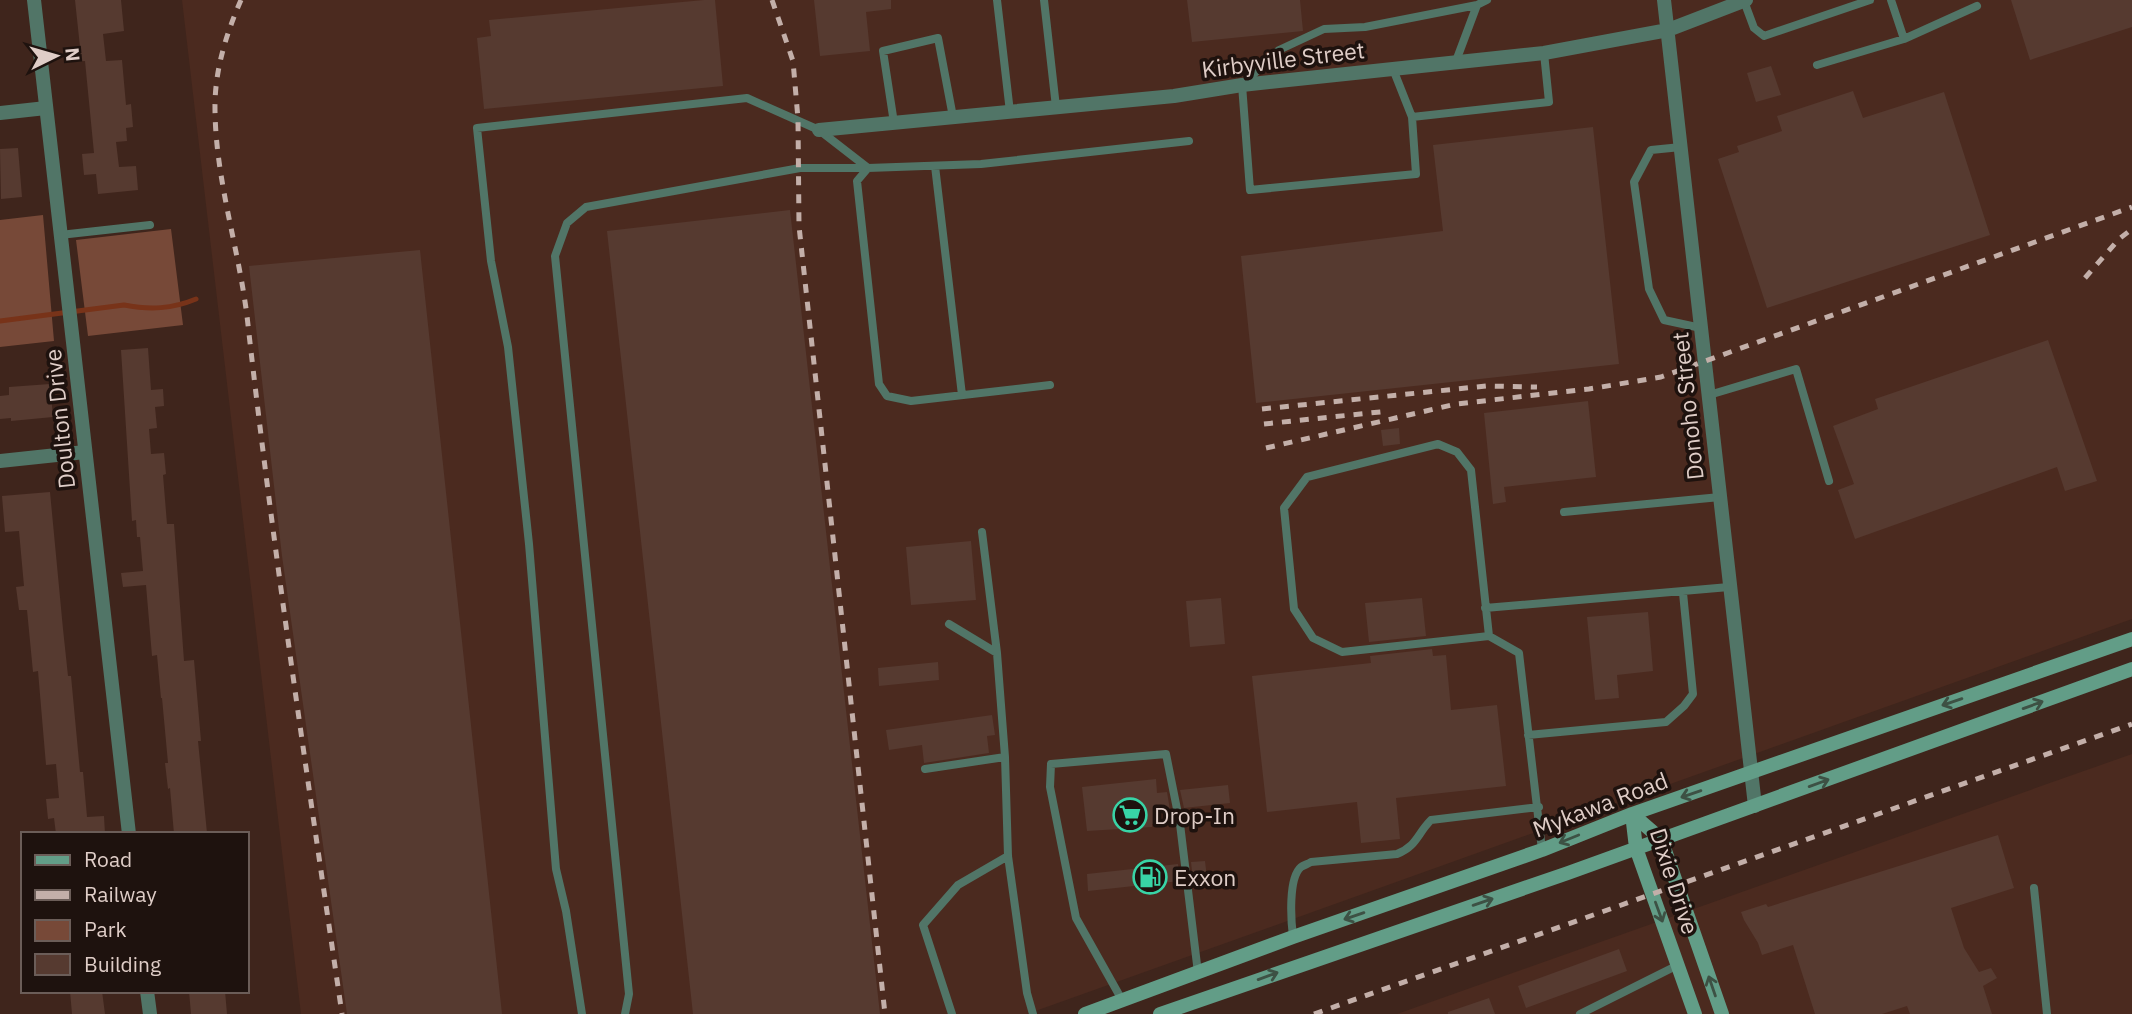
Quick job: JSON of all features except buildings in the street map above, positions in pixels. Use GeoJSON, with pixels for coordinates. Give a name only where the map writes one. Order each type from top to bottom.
{"type":"FeatureCollection","features":[{"type":"Feature","properties":{"kind":"main road","name":"Mykawa Road"},"geometry":{"type":"LineString","coordinates":[[1085,1014],[1293,937],[1542,850],[1632,814],[2132,639]]}},
{"type":"Feature","properties":{"kind":"main road"},"geometry":{"type":"LineString","coordinates":[[1160,1014],[1755,806],[2132,669]]}},
{"type":"Feature","properties":{"kind":"main road","name":"Dixie Drive"},"geometry":{"type":"LineString","coordinates":[[1632,814],[1661,839],[1722,1014]]}},
{"type":"Feature","properties":{"kind":"main road","name":"Dixie Drive"},"geometry":{"type":"LineString","coordinates":[[1632,814],[1636,848],[1695,1014]]}},
{"type":"Feature","properties":{"kind":"main road"},"geometry":{"type":"LineString","coordinates":[[1199,973],[1203,999]]}},
{"type":"Feature","properties":{"kind":"street","name":"Doulton Drive"},"geometry":{"type":"LineString","coordinates":[[34,0],[129,832]]}},
{"type":"Feature","properties":{"kind":"street","name":"Donoho Street"},"geometry":{"type":"LineString","coordinates":[[1664,0],[1755,806]]}},
{"type":"Feature","properties":{"kind":"street","name":"Kirbyville Street"},"geometry":{"type":"LineString","coordinates":[[819,130],[1174,96],[1242,85],[1544,53],[1668,30],[1745,0]]}},
{"type":"Feature","properties":{"kind":"street"},"geometry":{"type":"LineString","coordinates":[[0,113],[46,108]]}},
{"type":"Feature","properties":{"kind":"street"},"geometry":{"type":"LineString","coordinates":[[0,461],[85,452]]}},
{"type":"Feature","properties":{"kind":"street"},"geometry":{"type":"LineString","coordinates":[[147,993],[150,1014]]}},
{"type":"Feature","properties":{"kind":"lane"},"geometry":{"type":"LineString","coordinates":[[997,0],[1010,112]]}},
{"type":"Feature","properties":{"kind":"lane"},"geometry":{"type":"LineString","coordinates":[[1044,0],[1056,107]]}},
{"type":"Feature","properties":{"kind":"lane"},"geometry":{"type":"LineString","coordinates":[[1393,69],[1412,117],[1416,174],[1250,190],[1242,85],[1279,50],[1324,29],[1365,27],[1477,5],[1487,0]]}},
{"type":"Feature","properties":{"kind":"lane"},"geometry":{"type":"LineString","coordinates":[[1745,0],[1754,28],[1764,36],[1870,0]]}},
{"type":"Feature","properties":{"kind":"lane"},"geometry":{"type":"LineString","coordinates":[[1891,0],[1904,39]]}},
{"type":"Feature","properties":{"kind":"lane"},"geometry":{"type":"LineString","coordinates":[[1456,61],[1477,5]]}},
{"type":"Feature","properties":{"kind":"lane"},"geometry":{"type":"LineString","coordinates":[[1816,65],[1904,39],[1977,6]]}},
{"type":"Feature","properties":{"kind":"lane"},"geometry":{"type":"LineString","coordinates":[[894,123],[883,51],[938,38],[953,117]]}},
{"type":"Feature","properties":{"kind":"lane"},"geometry":{"type":"LineString","coordinates":[[1412,117],[1549,102],[1544,53]]}},
{"type":"Feature","properties":{"kind":"lane"},"geometry":{"type":"LineString","coordinates":[[582,1014],[566,911],[556,869],[529,544],[508,347],[491,261],[478,128],[747,98],[819,130],[868,169]]}},
{"type":"Feature","properties":{"kind":"lane"},"geometry":{"type":"LineString","coordinates":[[625,1014],[629,994],[555,256],[567,223],[586,207],[800,168],[868,169],[981,164],[1189,141]]}},
{"type":"Feature","properties":{"kind":"lane"},"geometry":{"type":"LineString","coordinates":[[1681,147],[1651,150],[1634,183],[1649,289],[1664,320],[1701,328]]}},
{"type":"Feature","properties":{"kind":"lane"},"geometry":{"type":"LineString","coordinates":[[935,166],[962,395]]}},
{"type":"Feature","properties":{"kind":"lane"},"geometry":{"type":"LineString","coordinates":[[868,169],[857,181],[879,384],[887,396],[911,401],[1050,385]]}},
{"type":"Feature","properties":{"kind":"lane"},"geometry":{"type":"LineString","coordinates":[[60,235],[150,225]]}},
{"type":"Feature","properties":{"kind":"lane"},"geometry":{"type":"LineString","coordinates":[[1709,395],[1796,369],[1829,481]]}},
{"type":"Feature","properties":{"kind":"lane"},"geometry":{"type":"LineString","coordinates":[[1489,636],[1471,470],[1457,452],[1438,443],[1307,477],[1284,508],[1294,609],[1313,638],[1342,652],[1489,636],[1519,653],[1542,850]]}},
{"type":"Feature","properties":{"kind":"lane"},"geometry":{"type":"LineString","coordinates":[[1564,512],[1720,497]]}},
{"type":"Feature","properties":{"kind":"lane"},"geometry":{"type":"LineString","coordinates":[[982,532],[997,653],[1008,856],[1027,993],[1033,1014]]}},
{"type":"Feature","properties":{"kind":"lane"},"geometry":{"type":"LineString","coordinates":[[1485,608],[1729,587]]}},
{"type":"Feature","properties":{"kind":"lane"},"geometry":{"type":"LineString","coordinates":[[1528,735],[1666,722],[1684,706],[1693,694],[1683,593]]}},
{"type":"Feature","properties":{"kind":"lane"},"geometry":{"type":"LineString","coordinates":[[949,624],[997,653]]}},
{"type":"Feature","properties":{"kind":"lane"},"geometry":{"type":"LineString","coordinates":[[1122,1000],[1076,918],[1050,787],[1051,764],[1166,754],[1180,824],[1199,973]]}},
{"type":"Feature","properties":{"kind":"lane"},"geometry":{"type":"LineString","coordinates":[[925,769],[1004,757]]}},
{"type":"Feature","properties":{"kind":"lane"},"geometry":{"type":"LineString","coordinates":[[1293,937],[1291,918],[1294,878],[1300,868],[1311,862],[1397,854],[1416,842],[1431,820],[1539,807]]}},
{"type":"Feature","properties":{"kind":"lane"},"geometry":{"type":"LineString","coordinates":[[952,1014],[923,925],[958,885],[1008,856]]}},
{"type":"Feature","properties":{"kind":"lane"},"geometry":{"type":"LineString","coordinates":[[2034,888],[2047,1014]]}},
{"type":"Feature","properties":{"kind":"lane"},"geometry":{"type":"LineString","coordinates":[[1580,1014],[1678,965]]}},
{"type":"Feature","properties":{"kind":"shaded area"},"geometry":{"type":"Polygon","coordinates":[[[182,0],[2132,0],[2132,619],[1027,1014],[301,1014],[182,0]]]}},
{"type":"Feature","properties":{"kind":"shaded area"},"geometry":{"type":"Polygon","coordinates":[[[2132,754],[2132,1014],[1397,1014],[2132,754]]]}},
{"type":"Feature","properties":{"kind":"green space"},"geometry":{"type":"Polygon","coordinates":[[[43,215],[54,341],[0,347],[0,220],[43,215]]]}},
{"type":"Feature","properties":{"kind":"green space"},"geometry":{"type":"Polygon","coordinates":[[[171,229],[183,325],[88,336],[76,240],[171,229]]]}},
{"type":"Feature","properties":{"kind":"waterway"},"geometry":{"type":"LineString","coordinates":[[0,321],[124,305],[161,308],[196,299]]}},
{"type":"Feature","properties":{"kind":"railway"},"geometry":{"type":"LineString","coordinates":[[241,0],[227,37],[218,75],[215,102],[218,156],[247,316],[280,578],[342,1014]]}},
{"type":"Feature","properties":{"kind":"railway"},"geometry":{"type":"LineString","coordinates":[[772,0],[793,61],[798,119],[799,226],[885,1014]]}},
{"type":"Feature","properties":{"kind":"railway"},"geometry":{"type":"LineString","coordinates":[[1266,448],[1456,404],[1589,389],[1661,377],[2132,207]]}},
{"type":"Feature","properties":{"kind":"railway"},"geometry":{"type":"LineString","coordinates":[[2085,278],[2119,239],[2132,229]]}},
{"type":"Feature","properties":{"kind":"railway"},"geometry":{"type":"LineString","coordinates":[[1262,409],[1486,386],[1537,387]]}},
{"type":"Feature","properties":{"kind":"railway"},"geometry":{"type":"LineString","coordinates":[[1264,424],[1389,411]]}},
{"type":"Feature","properties":{"kind":"railway"},"geometry":{"type":"LineString","coordinates":[[1314,1014],[2132,724]]}},
{"type":"Feature","properties":{"kind":"place","name":"Drop-In"},"geometry":{"type":"Point","coordinates":[1130,815]}},
{"type":"Feature","properties":{"kind":"place","name":"Exxon"},"geometry":{"type":"Point","coordinates":[1150,877]}}]}
